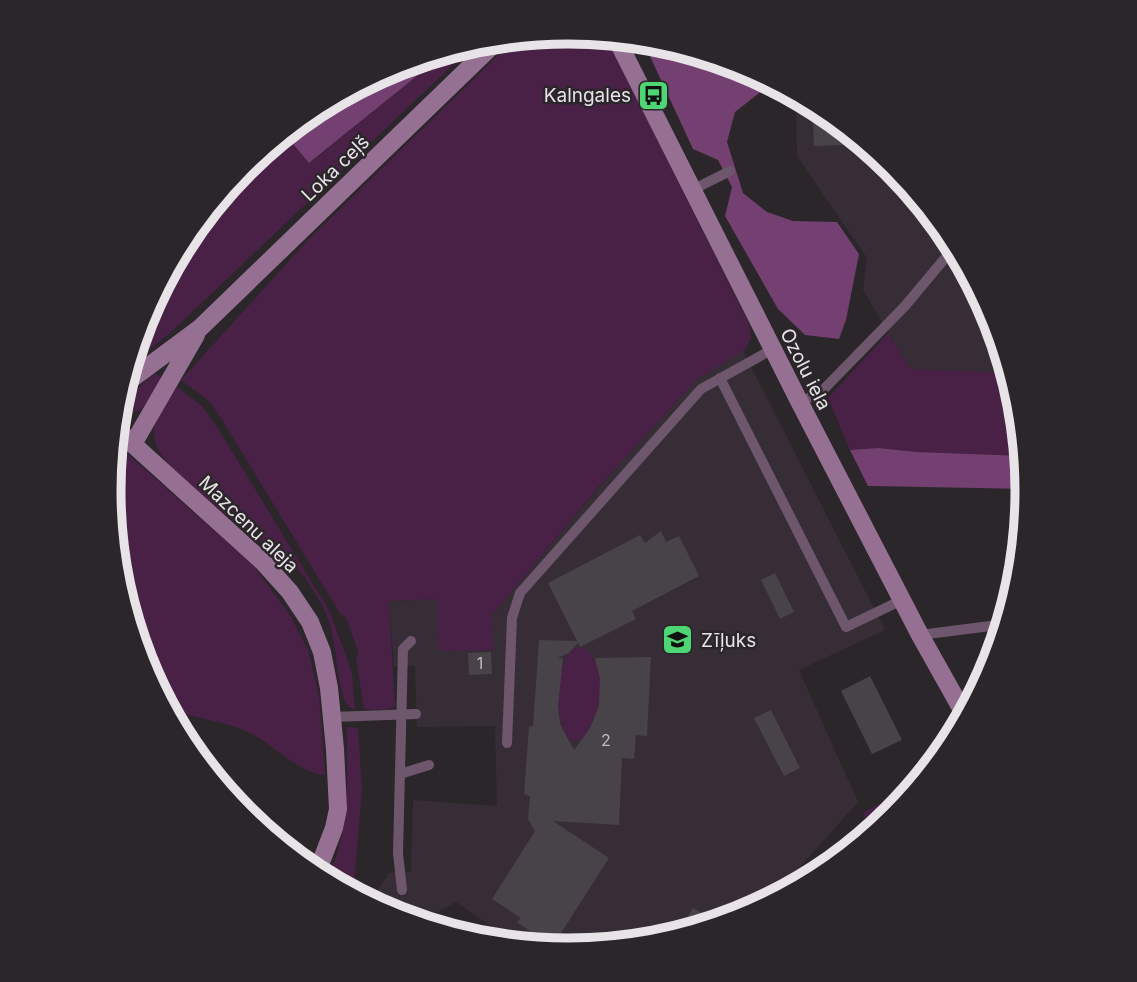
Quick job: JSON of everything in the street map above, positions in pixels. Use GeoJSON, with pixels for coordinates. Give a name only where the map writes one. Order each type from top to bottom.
{"type":"FeatureCollection","features":[{"type":"Feature","properties":{"kind":"main road","name":"Ozolu iela"},"geometry":{"type":"LineString","coordinates":[[621,47],[919,635],[961,706]]}},
{"type":"Feature","properties":{"kind":"main road","name":"Loka ceļš"},"geometry":{"type":"LineString","coordinates":[[136,376],[200,328],[486,51]]}},
{"type":"Feature","properties":{"kind":"main road","name":"Loka ceļš"},"geometry":{"type":"LineString","coordinates":[[133,444],[200,328]]}},
{"type":"Feature","properties":{"kind":"main road","name":"Mazcenu aleja"},"geometry":{"type":"LineString","coordinates":[[125,437],[263,562],[290,592],[310,622],[321,652],[332,717],[338,809],[320,863]]}},
{"type":"Feature","properties":{"kind":"lane"},"geometry":{"type":"LineString","coordinates":[[692,190],[730,171]]}},
{"type":"Feature","properties":{"kind":"lane"},"geometry":{"type":"LineString","coordinates":[[800,403],[824,389],[905,306],[948,255]]}},
{"type":"Feature","properties":{"kind":"lane"},"geometry":{"type":"LineString","coordinates":[[507,743],[512,618],[520,593],[701,389],[773,349]]}},
{"type":"Feature","properties":{"kind":"lane"},"geometry":{"type":"LineString","coordinates":[[720,378],[846,627],[902,600]]}},
{"type":"Feature","properties":{"kind":"lane"},"geometry":{"type":"LineString","coordinates":[[919,635],[995,625]]}},
{"type":"Feature","properties":{"kind":"lane"},"geometry":{"type":"LineString","coordinates":[[402,890],[398,853],[400,714],[403,649],[411,641]]}},
{"type":"Feature","properties":{"kind":"lane"},"geometry":{"type":"LineString","coordinates":[[332,717],[416,714]]}},
{"type":"Feature","properties":{"kind":"lane"},"geometry":{"type":"LineString","coordinates":[[400,774],[429,765]]}},
{"type":"Feature","properties":{"kind":"shaded area"},"geometry":{"type":"Polygon","coordinates":[[[568,44],[611,46],[749,324],[751,338],[745,350],[697,379],[602,483],[492,615],[493,650],[439,651],[438,599],[389,601],[395,706],[387,710],[364,709],[356,657],[359,654],[346,617],[341,615],[221,418],[209,401],[181,380],[307,241],[505,49],[568,44]]]}},
{"type":"Feature","properties":{"kind":"shaded area"},"geometry":{"type":"Polygon","coordinates":[[[647,51],[712,67],[764,89],[735,112],[727,142],[743,193],[767,212],[793,221],[837,222],[859,254],[846,320],[839,339],[805,335],[778,309],[725,216],[732,187],[718,160],[693,149],[647,51]]]}},
{"type":"Feature","properties":{"kind":"shaded area"},"geometry":{"type":"Polygon","coordinates":[[[461,57],[170,333],[143,354],[155,320],[181,267],[214,219],[252,175],[291,141],[310,163],[428,66],[461,57]]]}},
{"type":"Feature","properties":{"kind":"shaded area"},"geometry":{"type":"Polygon","coordinates":[[[428,66],[423,71],[309,163],[290,141],[296,136],[371,90],[428,66]]]}},
{"type":"Feature","properties":{"kind":"shaded area"},"geometry":{"type":"Polygon","coordinates":[[[796,107],[841,136],[905,196],[956,267],[982,320],[1000,373],[910,369],[863,290],[867,258],[797,156],[796,107]]]}},
{"type":"Feature","properties":{"kind":"shaded area","name":"Zīļuks"},"geometry":{"type":"Polygon","coordinates":[[[732,329],[885,630],[799,670],[858,802],[789,880],[712,915],[656,930],[568,938],[510,934],[501,933],[456,902],[429,916],[377,895],[378,889],[389,873],[411,872],[413,800],[497,806],[495,726],[417,727],[415,666],[394,666],[389,601],[438,599],[492,615],[732,329]]]}},
{"type":"Feature","properties":{"kind":"shaded area"},"geometry":{"type":"Polygon","coordinates":[[[888,333],[911,369],[1000,373],[1014,456],[878,448],[850,450],[828,398],[888,333]]]}},
{"type":"Feature","properties":{"kind":"shaded area"},"geometry":{"type":"Polygon","coordinates":[[[155,373],[163,379],[142,409],[128,415],[132,393],[155,373]]]}},
{"type":"Feature","properties":{"kind":"shaded area"},"geometry":{"type":"Polygon","coordinates":[[[177,387],[203,407],[219,430],[330,612],[352,673],[355,710],[345,702],[343,696],[325,610],[305,578],[284,558],[193,489],[173,470],[160,452],[154,435],[156,422],[177,387]]]}},
{"type":"Feature","properties":{"kind":"shaded area"},"geometry":{"type":"Polygon","coordinates":[[[878,448],[1014,456],[1016,489],[868,486],[850,450],[878,448]]]}},
{"type":"Feature","properties":{"kind":"shaded area"},"geometry":{"type":"Polygon","coordinates":[[[123,450],[253,565],[290,615],[308,650],[319,696],[325,775],[295,764],[246,731],[180,713],[145,635],[136,607],[125,549],[121,491],[123,450]]]}},
{"type":"Feature","properties":{"kind":"shaded area"},"geometry":{"type":"Polygon","coordinates":[[[584,647],[598,668],[600,693],[589,729],[582,739],[571,741],[561,721],[559,682],[566,658],[572,649],[584,647]]]}},
{"type":"Feature","properties":{"kind":"shaded area"},"geometry":{"type":"Polygon","coordinates":[[[347,727],[358,728],[362,790],[354,883],[331,870],[344,823],[347,727]]]}},
{"type":"Feature","properties":{"kind":"shaded area"},"geometry":{"type":"Polygon","coordinates":[[[898,794],[868,823],[863,813],[898,794]]]}},
{"type":"Feature","properties":{"kind":"building"},"geometry":{"type":"Polygon","coordinates":[[[813,118],[817,119],[851,145],[814,146],[813,118]]]}},
{"type":"Feature","properties":{"kind":"building"},"geometry":{"type":"Polygon","coordinates":[[[661,531],[666,542],[679,536],[699,576],[632,611],[636,619],[580,647],[578,643],[569,653],[557,658],[563,658],[558,706],[560,724],[574,750],[590,728],[599,706],[600,679],[595,658],[651,657],[647,736],[636,735],[634,759],[622,758],[619,825],[553,821],[609,858],[558,938],[538,937],[517,922],[521,918],[492,899],[535,831],[528,819],[530,796],[524,794],[529,727],[533,726],[539,640],[577,641],[548,583],[640,535],[645,543],[661,531]]]}},
{"type":"Feature","properties":{"kind":"building"},"geometry":{"type":"Polygon","coordinates":[[[775,573],[794,612],[780,619],[761,580],[775,573]]]}},
{"type":"Feature","properties":{"kind":"building"},"geometry":{"type":"Polygon","coordinates":[[[491,652],[492,674],[469,675],[468,653],[491,652]]]}},
{"type":"Feature","properties":{"kind":"building"},"geometry":{"type":"Polygon","coordinates":[[[870,676],[902,740],[872,754],[841,691],[870,676]]]}},
{"type":"Feature","properties":{"kind":"building"},"geometry":{"type":"Polygon","coordinates":[[[771,710],[800,768],[784,776],[754,718],[771,710]]]}},
{"type":"Feature","properties":{"kind":"building"},"geometry":{"type":"Polygon","coordinates":[[[693,908],[707,916],[707,917],[684,923],[693,908]]]}},
{"type":"Feature","properties":{"kind":"place","name":"Kalngales"},"geometry":{"type":"Point","coordinates":[654,95]}},
{"type":"Feature","properties":{"kind":"place","name":"Zīļuks"},"geometry":{"type":"Point","coordinates":[678,640]}}]}
